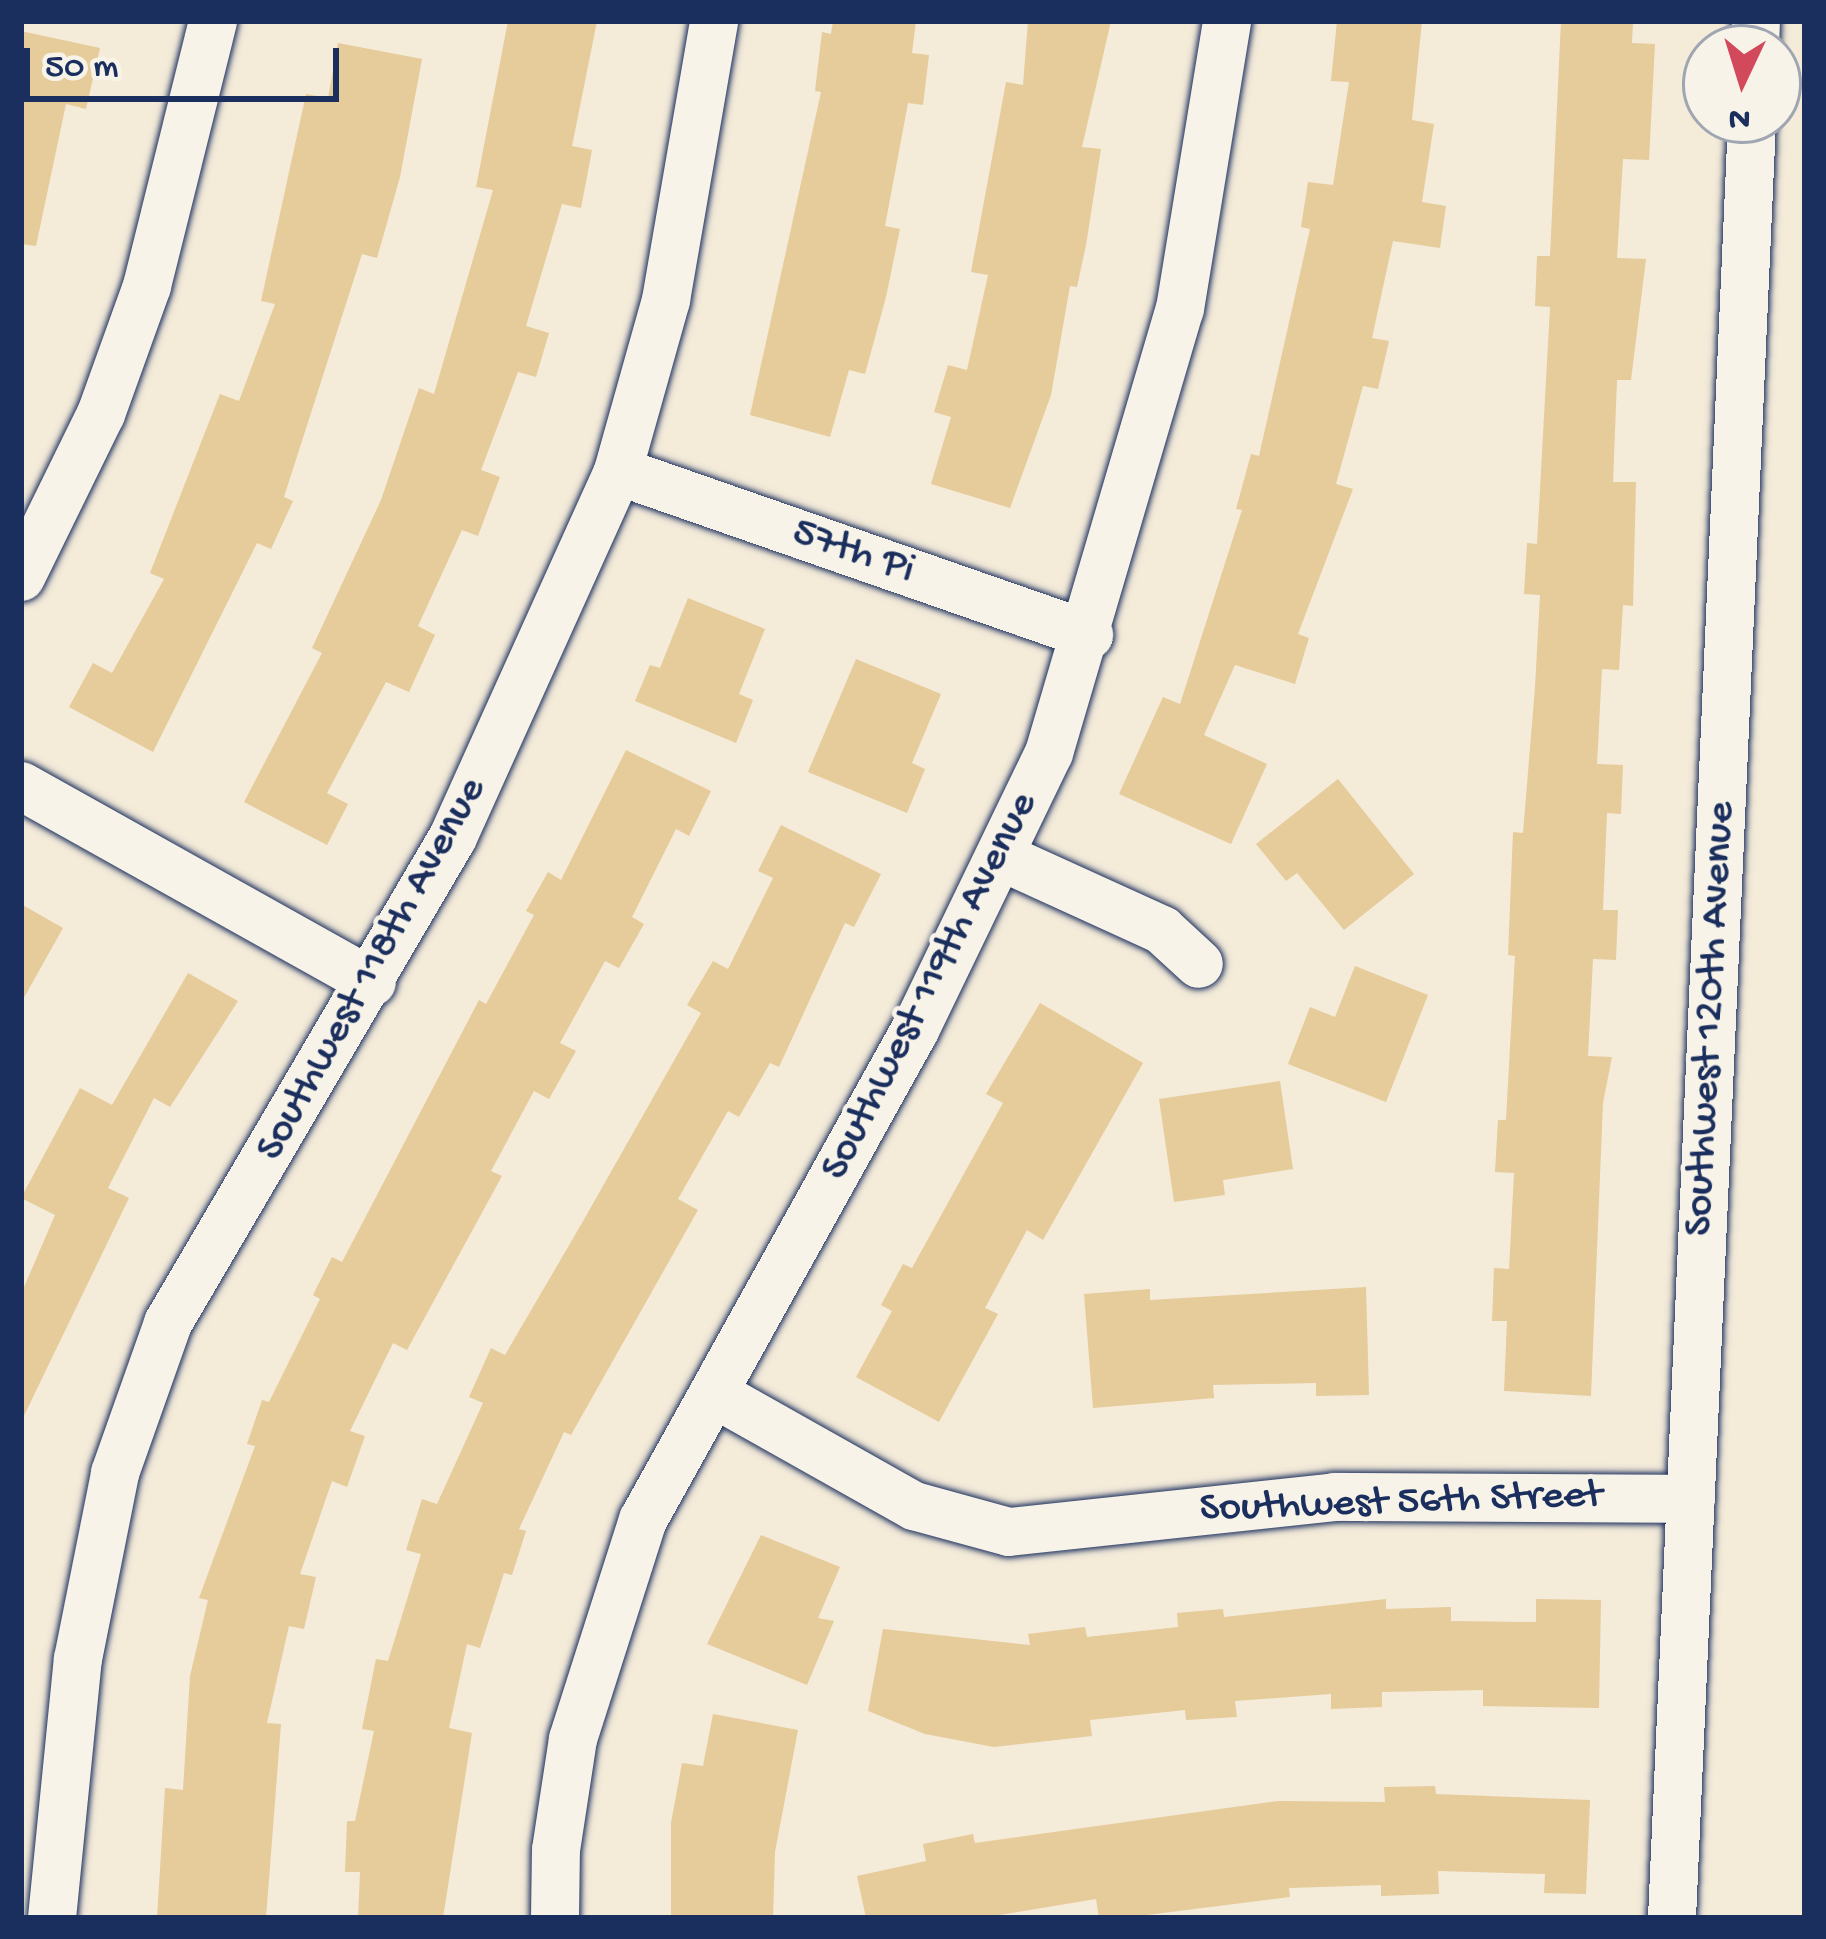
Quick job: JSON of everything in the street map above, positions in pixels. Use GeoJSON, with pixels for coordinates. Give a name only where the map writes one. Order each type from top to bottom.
{"type":"FeatureCollection","features":[{"type":"Feature","properties":{"kind":"street"},"geometry":{"type":"LineString","coordinates":[[21,578],[100,415],[147,286],[213,21]]}},
{"type":"Feature","properties":{"kind":"street","name":"Southwest 118th Avenue"},"geometry":{"type":"LineString","coordinates":[[52,1918],[78,1659],[116,1473],[168,1323],[372,982],[531,678],[617,471],[666,300],[714,21]]}},
{"type":"Feature","properties":{"kind":"street","name":"Southwest 119th Avenue"},"geometry":{"type":"LineString","coordinates":[[555,1918],[556,1850],[573,1739],[602,1629],[643,1520],[716,1394],[1004,858],[1089,635],[1180,310],[1227,21]]}},
{"type":"Feature","properties":{"kind":"street","name":"Southwest 120th Avenue"},"geometry":{"type":"LineString","coordinates":[[1672,1918],[1751,144]]}},
{"type":"Feature","properties":{"kind":"street","name":"57th Pi"},"geometry":{"type":"LineString","coordinates":[[617,471],[1089,635]]}},
{"type":"Feature","properties":{"kind":"street"},"geometry":{"type":"LineString","coordinates":[[21,786],[372,982]]}},
{"type":"Feature","properties":{"kind":"street"},"geometry":{"type":"LineString","coordinates":[[1004,858],[1162,931],[1199,964]]}},
{"type":"Feature","properties":{"kind":"street","name":"Southwest 56th Street"},"geometry":{"type":"LineString","coordinates":[[716,1394],[914,1506],[1009,1532],[1334,1497],[1691,1499]]}},
{"type":"Feature","properties":{"kind":"building"},"geometry":{"type":"Polygon","coordinates":[[[508,21],[597,21],[572,146],[592,150],[581,208],[562,204],[526,326],[549,333],[536,377],[518,372],[481,470],[500,477],[478,536],[462,530],[418,626],[435,635],[409,692],[386,682],[327,793],[348,804],[327,845],[244,802],[322,653],[312,648],[381,500],[419,388],[434,394],[493,190],[476,187],[508,21]]]}},
{"type":"Feature","properties":{"kind":"building"},"geometry":{"type":"Polygon","coordinates":[[[833,21],[916,21],[912,53],[929,55],[923,105],[908,103],[885,226],[900,229],[886,297],[865,374],[849,370],[830,437],[750,415],[821,92],[815,91],[822,32],[831,34],[833,21]]]}},
{"type":"Feature","properties":{"kind":"building"},"geometry":{"type":"Polygon","coordinates":[[[1028,21],[1111,21],[1082,147],[1101,149],[1086,245],[1077,287],[1070,286],[1051,395],[1010,508],[931,484],[951,417],[934,412],[948,365],[967,370],[988,275],[971,272],[1006,82],[1023,85],[1028,21]]]}},
{"type":"Feature","properties":{"kind":"building"},"geometry":{"type":"Polygon","coordinates":[[[1337,21],[1422,21],[1412,120],[1434,124],[1422,202],[1446,206],[1440,248],[1393,241],[1372,338],[1389,341],[1378,389],[1363,386],[1336,484],[1353,489],[1298,634],[1309,638],[1295,684],[1235,665],[1204,735],[1267,764],[1231,844],[1119,794],[1163,697],[1180,704],[1242,510],[1236,509],[1251,454],[1259,456],[1310,229],[1301,227],[1308,182],[1333,185],[1349,82],[1331,81],[1337,21]]]}},
{"type":"Feature","properties":{"kind":"building"},"geometry":{"type":"Polygon","coordinates":[[[1561,21],[1633,21],[1632,43],[1655,44],[1649,160],[1623,159],[1617,258],[1646,259],[1631,380],[1617,380],[1613,482],[1636,482],[1633,606],[1623,605],[1619,670],[1602,669],[1597,764],[1623,765],[1621,814],[1607,813],[1603,910],[1618,910],[1616,960],[1593,959],[1588,1056],[1612,1057],[1603,1103],[1591,1396],[1504,1391],[1507,1321],[1492,1321],[1494,1268],[1509,1269],[1514,1173],[1495,1172],[1498,1120],[1506,1120],[1515,956],[1508,955],[1513,832],[1523,833],[1535,687],[1540,595],[1524,594],[1527,543],[1537,544],[1550,307],[1535,306],[1537,256],[1550,256],[1561,21]]]}},
{"type":"Feature","properties":{"kind":"building"},"geometry":{"type":"Polygon","coordinates":[[[21,31],[100,48],[86,109],[66,104],[36,246],[21,244],[21,31]]]}},
{"type":"Feature","properties":{"kind":"building"},"geometry":{"type":"Polygon","coordinates":[[[338,43],[422,59],[400,177],[377,258],[362,254],[284,497],[293,501],[271,549],[257,543],[153,752],[69,707],[93,663],[112,673],[164,579],[150,573],[220,394],[239,401],[275,304],[261,301],[306,94],[328,98],[338,43]]]}},
{"type":"Feature","properties":{"kind":"building"},"geometry":{"type":"Polygon","coordinates":[[[688,598],[765,629],[739,694],[753,700],[736,743],[635,701],[650,665],[660,668],[688,598]]]}},
{"type":"Feature","properties":{"kind":"building"},"geometry":{"type":"Polygon","coordinates":[[[856,659],[941,694],[912,763],[925,769],[907,813],[808,772],[856,659]]]}},
{"type":"Feature","properties":{"kind":"building"},"geometry":{"type":"Polygon","coordinates":[[[626,750],[711,791],[689,836],[676,829],[632,917],[644,924],[619,968],[605,961],[560,1043],[576,1051],[549,1099],[534,1091],[491,1171],[502,1176],[407,1350],[393,1343],[350,1431],[365,1436],[347,1487],[332,1481],[300,1574],[316,1577],[304,1629],[289,1626],[267,1723],[281,1724],[266,1918],[157,1918],[165,1788],[183,1790],[190,1676],[208,1600],[199,1598],[255,1446],[247,1444],[262,1400],[269,1402],[320,1299],[313,1295],[332,1257],[342,1262],[479,1000],[486,1004],[534,915],[526,911],[548,872],[561,880],[626,750]]]}},
{"type":"Feature","properties":{"kind":"building"},"geometry":{"type":"Polygon","coordinates":[[[1338,779],[1414,874],[1344,930],[1297,873],[1286,881],[1256,844],[1338,779]]]}},
{"type":"Feature","properties":{"kind":"building"},"geometry":{"type":"Polygon","coordinates":[[[781,825],[881,874],[854,927],[845,923],[779,1067],[770,1063],[739,1117],[728,1111],[678,1199],[698,1210],[571,1435],[564,1432],[519,1529],[526,1531],[512,1575],[504,1573],[480,1648],[467,1644],[449,1728],[472,1733],[443,1918],[358,1918],[360,1872],[345,1872],[347,1821],[355,1821],[374,1731],[362,1729],[376,1659],[388,1661],[421,1554],[406,1550],[422,1499],[437,1504],[483,1403],[469,1397],[491,1348],[505,1355],[701,1013],[687,1005],[713,961],[728,969],[773,878],[758,871],[781,825]]]}},
{"type":"Feature","properties":{"kind":"building"},"geometry":{"type":"Polygon","coordinates":[[[21,904],[63,928],[21,1003],[21,904]]]}},
{"type":"Feature","properties":{"kind":"building"},"geometry":{"type":"Polygon","coordinates":[[[1355,966],[1428,995],[1386,1102],[1288,1064],[1310,1007],[1335,1017],[1355,966]]]}},
{"type":"Feature","properties":{"kind":"building"},"geometry":{"type":"Polygon","coordinates":[[[188,973],[238,1001],[170,1107],[154,1098],[108,1188],[129,1198],[21,1422],[21,1294],[55,1215],[21,1198],[80,1088],[112,1105],[188,973]]]}},
{"type":"Feature","properties":{"kind":"building"},"geometry":{"type":"Polygon","coordinates":[[[1040,1003],[1143,1063],[1043,1240],[1027,1230],[985,1308],[998,1314],[939,1422],[856,1377],[892,1311],[881,1305],[903,1264],[912,1268],[1003,1103],[986,1094],[1040,1003]]]}},
{"type":"Feature","properties":{"kind":"building"},"geometry":{"type":"Polygon","coordinates":[[[1280,1081],[1293,1169],[1223,1180],[1225,1195],[1174,1202],[1159,1099],[1280,1081]]]}},
{"type":"Feature","properties":{"kind":"building"},"geometry":{"type":"Polygon","coordinates":[[[1366,1287],[1369,1395],[1316,1396],[1316,1383],[1213,1385],[1214,1398],[1093,1408],[1084,1294],[1150,1289],[1150,1300],[1366,1287]]]}},
{"type":"Feature","properties":{"kind":"building"},"geometry":{"type":"Polygon","coordinates":[[[761,1535],[840,1567],[818,1618],[834,1621],[807,1685],[707,1644],[761,1535]]]}},
{"type":"Feature","properties":{"kind":"building"},"geometry":{"type":"Polygon","coordinates":[[[1386,1599],[1386,1609],[1451,1607],[1451,1621],[1536,1622],[1536,1599],[1601,1600],[1599,1708],[1483,1706],[1483,1690],[1382,1692],[1382,1707],[1331,1709],[1331,1694],[1235,1701],[1237,1717],[1186,1720],[1185,1710],[1090,1720],[1092,1736],[994,1747],[925,1734],[868,1711],[883,1629],[1030,1645],[1028,1634],[1085,1627],[1087,1637],[1178,1627],[1177,1613],[1223,1609],[1224,1617],[1386,1599]]]}},
{"type":"Feature","properties":{"kind":"building"},"geometry":{"type":"Polygon","coordinates":[[[713,1714],[798,1730],[775,1852],[773,1918],[671,1918],[671,1823],[682,1763],[703,1766],[713,1714]]]}},
{"type":"Feature","properties":{"kind":"building"},"geometry":{"type":"Polygon","coordinates":[[[1435,1786],[1436,1794],[1590,1800],[1586,1894],[1544,1893],[1545,1874],[1438,1871],[1439,1894],[1381,1896],[1381,1885],[1289,1888],[1290,1897],[1123,1918],[1099,1918],[1096,1899],[981,1918],[866,1918],[857,1876],[926,1861],[923,1844],[973,1834],[975,1843],[1278,1801],[1385,1802],[1384,1787],[1435,1786]]]}}]}
